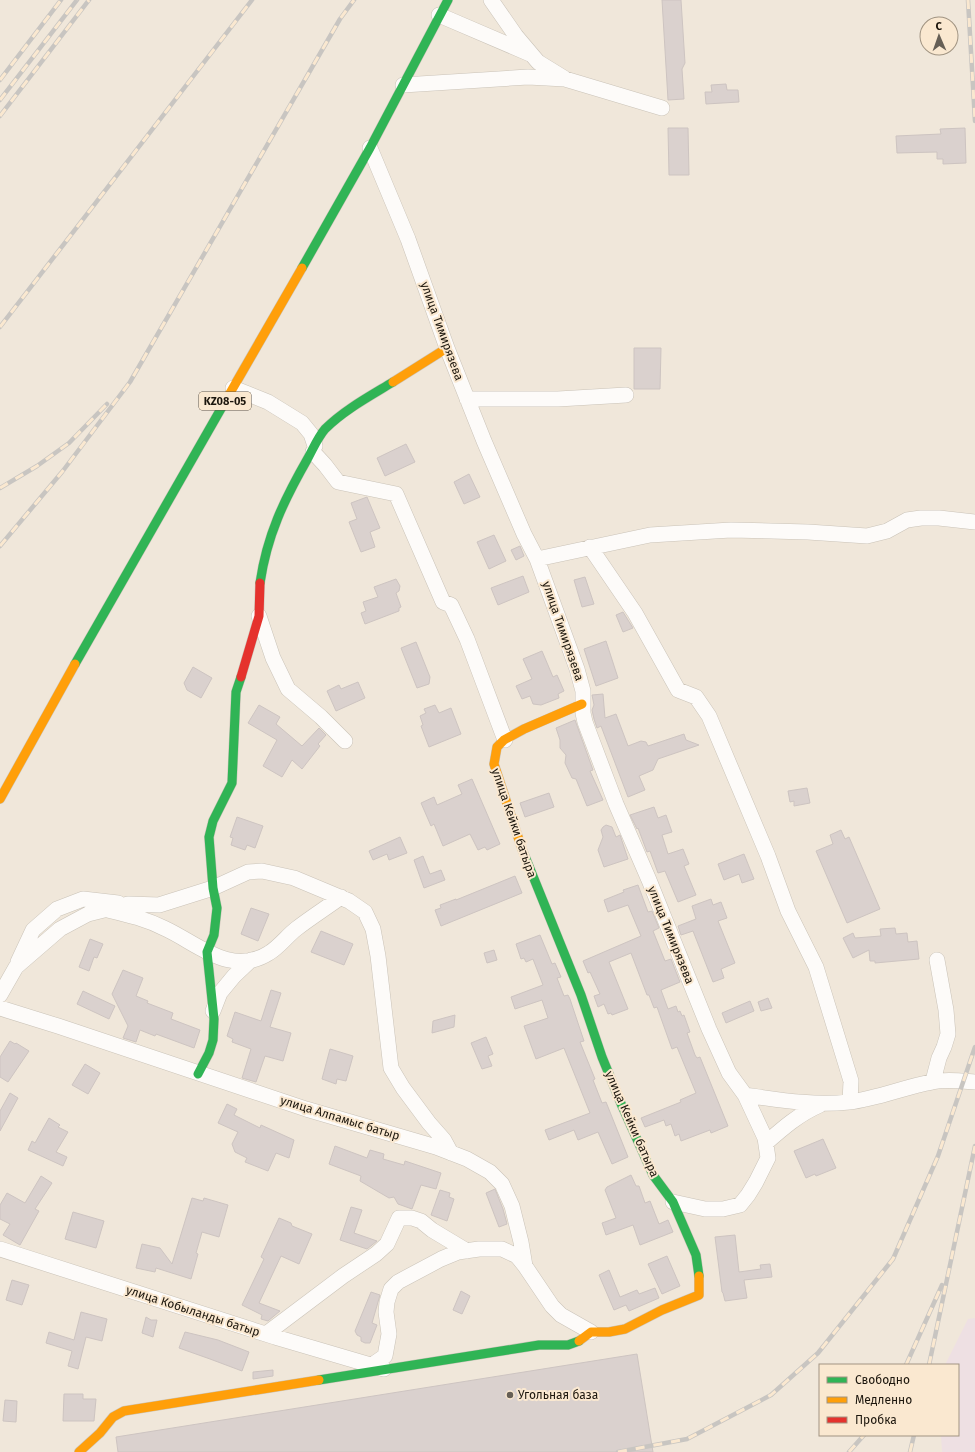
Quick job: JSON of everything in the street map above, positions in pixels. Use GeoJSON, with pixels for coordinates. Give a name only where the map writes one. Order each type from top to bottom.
{"type":"FeatureCollection","features":[{"type":"Feature","properties":{"kind":"street","name":"KZ08-05"},"geometry":{"type":"LineString","coordinates":[[0,800],[130,567],[370,148],[448,0]]}},
{"type":"Feature","properties":{"kind":"street"},"geometry":{"type":"LineString","coordinates":[[491,0],[516,36],[538,62],[565,79]]}},
{"type":"Feature","properties":{"kind":"street"},"geometry":{"type":"LineString","coordinates":[[439,15],[532,55]]}},
{"type":"Feature","properties":{"kind":"street"},"geometry":{"type":"LineString","coordinates":[[403,85],[528,77],[565,79],[662,108]]}},
{"type":"Feature","properties":{"kind":"street","name":"улица Тимирязева"},"geometry":{"type":"LineString","coordinates":[[370,148],[408,239],[447,348],[467,398],[524,534],[537,559],[577,669],[582,691],[582,704],[585,722],[616,804],[649,880],[708,1029],[729,1073],[745,1095],[766,1143],[768,1158],[748,1196],[740,1205],[723,1209],[705,1209],[674,1202]]}},
{"type":"Feature","properties":{"kind":"street"},"geometry":{"type":"LineString","coordinates":[[198,1074],[209,1054],[212,1040],[213,1012],[207,952],[214,935],[217,908],[213,888],[209,837],[213,821],[232,783],[236,692],[259,616],[260,583],[265,554],[279,514],[291,488],[324,430],[348,410],[447,348]]}},
{"type":"Feature","properties":{"kind":"street"},"geometry":{"type":"LineString","coordinates":[[233,388],[268,402],[302,423],[311,434],[314,449],[338,482],[396,494],[443,602],[451,606],[467,639],[505,740],[543,720],[582,704]]}},
{"type":"Feature","properties":{"kind":"street"},"geometry":{"type":"LineString","coordinates":[[467,398],[558,399],[626,396]]}},
{"type":"Feature","properties":{"kind":"street"},"geometry":{"type":"LineString","coordinates":[[537,559],[650,535],[731,530],[808,532],[867,536],[887,531],[907,520],[921,518],[975,522]]}},
{"type":"Feature","properties":{"kind":"street"},"geometry":{"type":"LineString","coordinates":[[590,547],[635,613],[678,690],[696,697],[709,716],[768,856],[788,911],[816,967],[851,1081],[850,1102]]}},
{"type":"Feature","properties":{"kind":"street"},"geometry":{"type":"LineString","coordinates":[[259,616],[273,658],[288,688],[321,717],[345,741]]}},
{"type":"Feature","properties":{"kind":"street","name":"улица Кейки батыра"},"geometry":{"type":"LineString","coordinates":[[505,740],[498,745],[495,753],[494,764],[522,850],[581,995],[602,1057],[622,1106],[653,1175],[674,1202],[696,1255],[700,1281],[699,1295],[662,1310],[626,1329],[609,1332],[591,1332]]}},
{"type":"Feature","properties":{"kind":"street"},"geometry":{"type":"LineString","coordinates":[[0,995],[33,930],[57,909],[83,899],[128,904],[159,905],[213,888],[248,872],[262,871],[294,878],[341,897],[365,912],[372,929],[380,971],[391,1068],[429,1123],[444,1140],[451,1152]]}},
{"type":"Feature","properties":{"kind":"street"},"geometry":{"type":"LineString","coordinates":[[105,910],[139,917],[167,929],[216,957],[235,962],[251,960],[269,954],[295,929],[341,897]]}},
{"type":"Feature","properties":{"kind":"street"},"geometry":{"type":"LineString","coordinates":[[16,966],[60,929],[88,914],[128,904]]}},
{"type":"Feature","properties":{"kind":"street"},"geometry":{"type":"LineString","coordinates":[[213,1012],[220,993],[234,976],[251,960]]}},
{"type":"Feature","properties":{"kind":"street"},"geometry":{"type":"LineString","coordinates":[[933,1081],[939,1058],[948,1034],[946,1010],[937,960]]}},
{"type":"Feature","properties":{"kind":"street","name":"улица Алпамыс батыр"},"geometry":{"type":"LineString","coordinates":[[0,1008],[306,1109],[436,1147],[467,1159],[490,1172],[502,1184],[512,1206],[525,1266],[552,1306],[561,1315],[591,1332]]}},
{"type":"Feature","properties":{"kind":"street"},"geometry":{"type":"LineString","coordinates":[[745,1095],[798,1103],[850,1102],[933,1081],[950,1080],[975,1082]]}},
{"type":"Feature","properties":{"kind":"street"},"geometry":{"type":"LineString","coordinates":[[766,1143],[783,1127],[806,1111],[825,1103]]}},
{"type":"Feature","properties":{"kind":"street"},"geometry":{"type":"LineString","coordinates":[[266,1334],[376,1254],[387,1244],[399,1218],[412,1218],[421,1221],[467,1251]]}},
{"type":"Feature","properties":{"kind":"street","name":"улица Кобыланды батыр"},"geometry":{"type":"LineString","coordinates":[[0,1249],[266,1334],[387,1370]]}},
{"type":"Feature","properties":{"kind":"street"},"geometry":{"type":"LineString","coordinates":[[372,1365],[385,1356],[389,1334],[386,1312],[387,1302],[391,1289],[398,1282],[441,1259],[458,1252],[502,1249],[517,1256],[525,1266]]}},
{"type":"Feature","properties":{"kind":"street"},"geometry":{"type":"LineString","coordinates":[[78,1452],[100,1433],[113,1417],[124,1411],[539,1345],[568,1345],[580,1341],[591,1332]]}},
{"type":"Feature","properties":{"kind":"shaded area"},"geometry":{"type":"Polygon","coordinates":[[[975,1318],[975,1452],[942,1452],[941,1436],[959,1436],[959,1364],[946,1364],[968,1319],[975,1318]]]}},
{"type":"Feature","properties":{"kind":"building"},"geometry":{"type":"Polygon","coordinates":[[[662,0],[681,0],[685,63],[682,69],[684,99],[668,100],[662,0]]]}},
{"type":"Feature","properties":{"kind":"building"},"geometry":{"type":"Polygon","coordinates":[[[726,84],[727,90],[738,90],[739,102],[706,104],[705,92],[712,92],[711,85],[726,84]]]}},
{"type":"Feature","properties":{"kind":"building"},"geometry":{"type":"Polygon","coordinates":[[[668,128],[688,128],[689,175],[669,175],[668,128]]]}},
{"type":"Feature","properties":{"kind":"building"},"geometry":{"type":"Polygon","coordinates":[[[965,128],[966,163],[943,164],[943,159],[937,159],[937,152],[897,153],[896,136],[941,134],[940,129],[965,128]]]}},
{"type":"Feature","properties":{"kind":"building"},"geometry":{"type":"Polygon","coordinates":[[[634,348],[661,348],[660,389],[634,389],[634,348]]]}},
{"type":"Feature","properties":{"kind":"building"},"geometry":{"type":"Polygon","coordinates":[[[406,444],[415,462],[385,476],[377,458],[406,444]]]}},
{"type":"Feature","properties":{"kind":"building"},"geometry":{"type":"Polygon","coordinates":[[[469,474],[480,497],[464,504],[454,482],[469,474]]]}},
{"type":"Feature","properties":{"kind":"building"},"geometry":{"type":"Polygon","coordinates":[[[367,497],[380,528],[370,532],[375,547],[361,552],[349,522],[357,519],[351,503],[367,497]]]}},
{"type":"Feature","properties":{"kind":"building"},"geometry":{"type":"Polygon","coordinates":[[[494,535],[506,561],[489,569],[477,542],[494,535]]]}},
{"type":"Feature","properties":{"kind":"building"},"geometry":{"type":"Polygon","coordinates":[[[520,546],[524,556],[516,560],[511,550],[520,546]]]}},
{"type":"Feature","properties":{"kind":"building"},"geometry":{"type":"Polygon","coordinates":[[[523,576],[529,592],[498,605],[491,588],[523,576]]]}},
{"type":"Feature","properties":{"kind":"building"},"geometry":{"type":"Polygon","coordinates":[[[585,577],[594,604],[582,607],[574,580],[585,577]]]}},
{"type":"Feature","properties":{"kind":"building"},"geometry":{"type":"Polygon","coordinates":[[[396,579],[400,586],[399,591],[396,593],[401,607],[399,608],[399,611],[365,624],[361,613],[366,611],[363,602],[378,597],[374,587],[396,579]]]}},
{"type":"Feature","properties":{"kind":"building"},"geometry":{"type":"Polygon","coordinates":[[[623,612],[633,628],[623,632],[616,615],[623,612]]]}},
{"type":"Feature","properties":{"kind":"building"},"geometry":{"type":"Polygon","coordinates":[[[606,641],[618,678],[596,686],[584,649],[606,641]]]}},
{"type":"Feature","properties":{"kind":"building"},"geometry":{"type":"Polygon","coordinates":[[[416,642],[430,677],[429,684],[417,688],[401,648],[416,642]]]}},
{"type":"Feature","properties":{"kind":"building"},"geometry":{"type":"Polygon","coordinates":[[[542,651],[553,677],[557,675],[564,691],[558,694],[559,698],[541,705],[533,704],[530,696],[522,699],[516,686],[532,679],[523,659],[542,651]]]}},
{"type":"Feature","properties":{"kind":"building"},"geometry":{"type":"Polygon","coordinates":[[[193,667],[212,678],[201,698],[187,690],[184,683],[193,667]]]}},
{"type":"Feature","properties":{"kind":"building"},"geometry":{"type":"Polygon","coordinates":[[[358,682],[365,698],[336,711],[327,691],[339,685],[341,689],[358,682]]]}},
{"type":"Feature","properties":{"kind":"building"},"geometry":{"type":"Polygon","coordinates":[[[603,694],[605,718],[616,714],[628,746],[641,741],[646,742],[648,746],[684,734],[686,740],[699,745],[658,759],[653,770],[639,776],[645,790],[628,797],[601,726],[597,728],[594,719],[592,710],[594,705],[592,695],[603,694]]]}},
{"type":"Feature","properties":{"kind":"building"},"geometry":{"type":"Polygon","coordinates":[[[259,705],[280,717],[276,724],[302,746],[319,728],[326,735],[318,744],[320,746],[302,769],[292,760],[282,777],[263,766],[277,740],[248,723],[259,705]]]}},
{"type":"Feature","properties":{"kind":"building"},"geometry":{"type":"Polygon","coordinates":[[[435,705],[439,713],[451,708],[461,734],[429,747],[421,726],[423,725],[420,716],[426,713],[424,709],[435,705]]]}},
{"type":"Feature","properties":{"kind":"building"},"geometry":{"type":"Polygon","coordinates":[[[575,720],[593,770],[590,771],[603,800],[587,806],[576,779],[572,778],[565,763],[566,755],[560,748],[560,740],[556,728],[575,720]]]}},
{"type":"Feature","properties":{"kind":"building"},"geometry":{"type":"Polygon","coordinates":[[[472,779],[500,844],[487,850],[485,847],[478,850],[470,834],[443,846],[434,824],[431,826],[421,803],[434,797],[437,805],[462,794],[458,785],[472,779]]]}},
{"type":"Feature","properties":{"kind":"building"},"geometry":{"type":"Polygon","coordinates":[[[807,788],[810,803],[794,806],[794,801],[790,802],[788,791],[807,788]]]}},
{"type":"Feature","properties":{"kind":"building"},"geometry":{"type":"Polygon","coordinates":[[[549,793],[554,807],[525,817],[520,803],[549,793]]]}},
{"type":"Feature","properties":{"kind":"building"},"geometry":{"type":"Polygon","coordinates":[[[654,807],[658,818],[666,815],[672,832],[662,835],[668,854],[683,849],[689,864],[684,866],[696,895],[678,902],[665,871],[658,873],[650,851],[647,852],[638,828],[637,829],[630,815],[654,807]]]}},
{"type":"Feature","properties":{"kind":"building"},"geometry":{"type":"Polygon","coordinates":[[[237,817],[263,826],[255,848],[247,845],[245,850],[231,845],[233,838],[230,837],[237,817]]]}},
{"type":"Feature","properties":{"kind":"building"},"geometry":{"type":"Polygon","coordinates":[[[606,825],[612,827],[616,837],[620,835],[628,859],[604,867],[598,850],[603,837],[601,830],[606,825]]]}},
{"type":"Feature","properties":{"kind":"building"},"geometry":{"type":"Polygon","coordinates":[[[841,830],[845,839],[849,837],[880,909],[847,923],[816,851],[833,844],[830,835],[841,830]]]}},
{"type":"Feature","properties":{"kind":"building"},"geometry":{"type":"Polygon","coordinates":[[[400,837],[407,853],[389,860],[387,854],[373,860],[369,851],[400,837]]]}},
{"type":"Feature","properties":{"kind":"building"},"geometry":{"type":"Polygon","coordinates":[[[744,854],[754,879],[742,883],[739,874],[724,880],[718,864],[744,854]]]}},
{"type":"Feature","properties":{"kind":"building"},"geometry":{"type":"Polygon","coordinates":[[[423,856],[430,874],[441,870],[445,880],[424,888],[414,860],[423,856]]]}},
{"type":"Feature","properties":{"kind":"building"},"geometry":{"type":"Polygon","coordinates":[[[515,876],[522,893],[441,926],[435,910],[441,908],[440,905],[515,876]]]}},
{"type":"Feature","properties":{"kind":"building"},"geometry":{"type":"Polygon","coordinates":[[[638,885],[648,912],[652,911],[659,928],[653,931],[665,961],[671,959],[680,982],[661,990],[668,1009],[676,1006],[678,1012],[680,1011],[682,1016],[684,1015],[690,1032],[687,1033],[695,1055],[697,1058],[700,1057],[728,1126],[711,1133],[710,1130],[681,1141],[679,1134],[675,1136],[671,1124],[666,1126],[664,1120],[645,1127],[641,1118],[681,1102],[680,1100],[696,1093],[677,1047],[672,1049],[657,1007],[654,1008],[649,995],[647,995],[631,953],[609,962],[628,1009],[612,1015],[611,1013],[608,1014],[604,1004],[598,1007],[594,996],[600,994],[583,961],[641,936],[628,905],[608,912],[604,900],[624,892],[623,890],[638,885]]]}},
{"type":"Feature","properties":{"kind":"building"},"geometry":{"type":"Polygon","coordinates":[[[711,899],[713,905],[721,902],[727,918],[718,921],[735,963],[721,969],[724,978],[713,982],[693,931],[681,935],[678,926],[696,919],[692,906],[711,899]]]}},
{"type":"Feature","properties":{"kind":"building"},"geometry":{"type":"Polygon","coordinates":[[[251,908],[269,914],[258,941],[241,934],[251,908]]]}},
{"type":"Feature","properties":{"kind":"building"},"geometry":{"type":"Polygon","coordinates":[[[895,928],[896,934],[907,933],[908,942],[917,941],[919,959],[875,963],[875,961],[870,961],[869,950],[853,958],[843,938],[853,933],[855,938],[881,936],[880,929],[895,928]]]}},
{"type":"Feature","properties":{"kind":"building"},"geometry":{"type":"Polygon","coordinates":[[[321,931],[353,944],[344,965],[311,952],[321,931]]]}},
{"type":"Feature","properties":{"kind":"building"},"geometry":{"type":"Polygon","coordinates":[[[540,935],[552,964],[555,963],[561,977],[557,978],[564,996],[568,995],[570,999],[584,1041],[580,1042],[595,1079],[593,1080],[602,1103],[606,1102],[628,1157],[612,1164],[598,1132],[578,1140],[574,1130],[549,1140],[545,1130],[590,1113],[564,1048],[536,1059],[524,1026],[548,1018],[542,1000],[515,1009],[511,997],[543,985],[533,959],[526,962],[524,958],[521,959],[516,944],[540,935]]]}},
{"type":"Feature","properties":{"kind":"building"},"geometry":{"type":"Polygon","coordinates":[[[90,939],[103,944],[97,958],[94,957],[89,971],[79,967],[90,939]]]}},
{"type":"Feature","properties":{"kind":"building"},"geometry":{"type":"Polygon","coordinates":[[[494,950],[497,960],[487,963],[484,953],[494,950]]]}},
{"type":"Feature","properties":{"kind":"building"},"geometry":{"type":"Polygon","coordinates":[[[123,970],[143,978],[136,996],[148,1001],[147,1003],[173,1013],[171,1019],[200,1030],[194,1048],[156,1034],[155,1036],[140,1030],[136,1042],[123,1038],[128,1026],[112,994],[123,970]]]}},
{"type":"Feature","properties":{"kind":"building"},"geometry":{"type":"Polygon","coordinates":[[[271,990],[281,993],[270,1027],[291,1033],[283,1061],[265,1056],[256,1082],[242,1078],[251,1049],[232,1042],[233,1039],[227,1036],[235,1012],[261,1021],[271,990]]]}},
{"type":"Feature","properties":{"kind":"building"},"geometry":{"type":"Polygon","coordinates":[[[83,991],[115,1006],[109,1019],[77,1004],[83,991]]]}},
{"type":"Feature","properties":{"kind":"building"},"geometry":{"type":"Polygon","coordinates":[[[768,998],[772,1008],[761,1011],[758,1002],[768,998]]]}},
{"type":"Feature","properties":{"kind":"building"},"geometry":{"type":"Polygon","coordinates":[[[750,1001],[754,1011],[726,1023],[722,1013],[750,1001]]]}},
{"type":"Feature","properties":{"kind":"building"},"geometry":{"type":"Polygon","coordinates":[[[455,1015],[454,1027],[432,1033],[433,1021],[455,1015]]]}},
{"type":"Feature","properties":{"kind":"building"},"geometry":{"type":"Polygon","coordinates":[[[486,1037],[493,1054],[488,1056],[492,1066],[482,1069],[471,1043],[486,1037]]]}},
{"type":"Feature","properties":{"kind":"building"},"geometry":{"type":"Polygon","coordinates":[[[10,1041],[29,1051],[8,1082],[0,1077],[0,1057],[10,1041]]]}},
{"type":"Feature","properties":{"kind":"building"},"geometry":{"type":"Polygon","coordinates":[[[330,1049],[353,1056],[346,1081],[337,1079],[336,1084],[322,1079],[330,1049]]]}},
{"type":"Feature","properties":{"kind":"building"},"geometry":{"type":"Polygon","coordinates":[[[85,1064],[100,1073],[88,1094],[72,1085],[85,1064]]]}},
{"type":"Feature","properties":{"kind":"building"},"geometry":{"type":"Polygon","coordinates":[[[10,1093],[18,1098],[0,1131],[0,1111],[10,1093]]]}},
{"type":"Feature","properties":{"kind":"building"},"geometry":{"type":"Polygon","coordinates":[[[227,1104],[237,1109],[234,1115],[260,1128],[261,1125],[294,1140],[289,1158],[276,1153],[268,1171],[245,1162],[247,1158],[235,1152],[232,1144],[238,1132],[218,1123],[227,1104]]]}},
{"type":"Feature","properties":{"kind":"building"},"geometry":{"type":"Polygon","coordinates":[[[49,1118],[60,1125],[58,1127],[68,1132],[56,1152],[67,1157],[63,1166],[28,1150],[32,1141],[35,1143],[49,1118]]]}},
{"type":"Feature","properties":{"kind":"building"},"geometry":{"type":"Polygon","coordinates":[[[823,1139],[836,1168],[816,1176],[815,1174],[806,1178],[794,1151],[823,1139]]]}},
{"type":"Feature","properties":{"kind":"building"},"geometry":{"type":"Polygon","coordinates":[[[335,1146],[367,1158],[370,1150],[384,1154],[383,1159],[404,1165],[405,1161],[441,1173],[436,1189],[421,1185],[412,1209],[398,1204],[394,1197],[389,1198],[360,1181],[361,1176],[329,1164],[335,1146]]]}},
{"type":"Feature","properties":{"kind":"building"},"geometry":{"type":"Polygon","coordinates":[[[631,1175],[636,1186],[639,1186],[645,1203],[650,1201],[659,1224],[668,1220],[673,1232],[640,1245],[633,1225],[606,1235],[602,1223],[616,1218],[605,1190],[607,1187],[631,1175]]]}},
{"type":"Feature","properties":{"kind":"building"},"geometry":{"type":"Polygon","coordinates":[[[41,1176],[52,1183],[35,1209],[39,1211],[20,1245],[3,1235],[10,1224],[0,1219],[0,1205],[7,1193],[25,1203],[41,1176]]]}},
{"type":"Feature","properties":{"kind":"building"},"geometry":{"type":"Polygon","coordinates":[[[495,1189],[507,1224],[499,1227],[486,1193],[495,1189]]]}},
{"type":"Feature","properties":{"kind":"building"},"geometry":{"type":"Polygon","coordinates":[[[440,1190],[450,1193],[449,1197],[454,1199],[447,1221],[431,1215],[440,1190]]]}},
{"type":"Feature","properties":{"kind":"building"},"geometry":{"type":"Polygon","coordinates":[[[192,1198],[203,1201],[204,1198],[228,1205],[219,1237],[202,1232],[191,1279],[156,1268],[155,1272],[136,1268],[142,1244],[160,1248],[172,1264],[192,1198]]]}},
{"type":"Feature","properties":{"kind":"building"},"geometry":{"type":"Polygon","coordinates":[[[351,1207],[362,1210],[354,1233],[377,1241],[367,1249],[340,1240],[351,1207]]]}},
{"type":"Feature","properties":{"kind":"building"},"geometry":{"type":"Polygon","coordinates":[[[73,1212],[104,1221],[96,1248],[65,1239],[73,1212]]]}},
{"type":"Feature","properties":{"kind":"building"},"geometry":{"type":"Polygon","coordinates":[[[279,1218],[291,1223],[292,1226],[312,1234],[299,1264],[281,1256],[259,1303],[280,1311],[268,1321],[261,1319],[262,1315],[242,1305],[264,1259],[261,1257],[279,1218]]]}},
{"type":"Feature","properties":{"kind":"building"},"geometry":{"type":"Polygon","coordinates":[[[735,1235],[739,1272],[761,1269],[760,1265],[770,1264],[772,1277],[744,1280],[747,1298],[725,1301],[722,1292],[715,1237],[735,1235]]]}},
{"type":"Feature","properties":{"kind":"building"},"geometry":{"type":"Polygon","coordinates":[[[667,1256],[680,1286],[662,1294],[648,1264],[667,1256]]]}},
{"type":"Feature","properties":{"kind":"building"},"geometry":{"type":"Polygon","coordinates":[[[609,1270],[620,1297],[637,1290],[639,1294],[655,1288],[659,1298],[629,1311],[626,1305],[614,1310],[599,1275],[609,1270]]]}},
{"type":"Feature","properties":{"kind":"building"},"geometry":{"type":"Polygon","coordinates":[[[12,1280],[29,1285],[22,1305],[6,1300],[12,1280]]]}},
{"type":"Feature","properties":{"kind":"building"},"geometry":{"type":"Polygon","coordinates":[[[461,1291],[470,1296],[462,1314],[453,1310],[461,1291]]]}},
{"type":"Feature","properties":{"kind":"building"},"geometry":{"type":"Polygon","coordinates":[[[371,1292],[380,1295],[372,1323],[377,1325],[370,1343],[365,1343],[361,1341],[361,1337],[357,1335],[355,1331],[371,1292]]]}},
{"type":"Feature","properties":{"kind":"building"},"geometry":{"type":"Polygon","coordinates":[[[81,1312],[107,1319],[102,1341],[86,1337],[78,1369],[68,1366],[72,1351],[46,1343],[49,1332],[74,1340],[81,1312]]]}},
{"type":"Feature","properties":{"kind":"building"},"geometry":{"type":"Polygon","coordinates":[[[146,1317],[151,1320],[157,1320],[153,1337],[142,1333],[146,1317]]]}},
{"type":"Feature","properties":{"kind":"building"},"geometry":{"type":"Polygon","coordinates":[[[185,1332],[218,1340],[249,1352],[242,1371],[179,1348],[185,1332]]]}},
{"type":"Feature","properties":{"kind":"building","name":"Угольная база"},"geometry":{"type":"Polygon","coordinates":[[[637,1354],[653,1452],[118,1452],[116,1437],[637,1354]]]}},
{"type":"Feature","properties":{"kind":"building"},"geometry":{"type":"Polygon","coordinates":[[[273,1370],[273,1376],[253,1379],[253,1372],[273,1370]]]}},
{"type":"Feature","properties":{"kind":"building"},"geometry":{"type":"Polygon","coordinates":[[[64,1394],[83,1394],[83,1399],[96,1399],[94,1421],[63,1421],[64,1394]]]}},
{"type":"Feature","properties":{"kind":"building"},"geometry":{"type":"Polygon","coordinates":[[[5,1400],[17,1401],[16,1422],[3,1421],[5,1400]]]}},
{"type":"Feature","properties":{"kind":"railway"},"geometry":{"type":"LineString","coordinates":[[0,80],[61,0]]}},
{"type":"Feature","properties":{"kind":"railway"},"geometry":{"type":"LineString","coordinates":[[0,100],[77,0]]}},
{"type":"Feature","properties":{"kind":"railway"},"geometry":{"type":"LineString","coordinates":[[0,116],[89,0]]}},
{"type":"Feature","properties":{"kind":"railway"},"geometry":{"type":"LineString","coordinates":[[0,327],[252,0]]}},
{"type":"Feature","properties":{"kind":"railway"},"geometry":{"type":"LineString","coordinates":[[0,546],[62,472],[130,382],[340,19],[354,0]]}},
{"type":"Feature","properties":{"kind":"railway"},"geometry":{"type":"LineString","coordinates":[[968,0],[975,121]]}},
{"type":"Feature","properties":{"kind":"railway"},"geometry":{"type":"LineString","coordinates":[[0,488],[37,466],[69,443],[107,404]]}},
{"type":"Feature","properties":{"kind":"railway"},"geometry":{"type":"LineString","coordinates":[[618,1452],[687,1439],[771,1395],[818,1353],[893,1259],[938,1156],[975,1047]]}},
{"type":"Feature","properties":{"kind":"railway"},"geometry":{"type":"LineString","coordinates":[[929,1364],[975,1146]]}},
{"type":"Feature","properties":{"kind":"railway"},"geometry":{"type":"LineString","coordinates":[[906,1364],[942,1285]]}},
{"type":"Feature","properties":{"kind":"railway"},"geometry":{"type":"LineString","coordinates":[[849,1452],[863,1436]]}},
{"type":"Feature","properties":{"kind":"railway"},"geometry":{"type":"LineString","coordinates":[[910,1452],[914,1436]]}},
{"type":"Feature","properties":{"kind":"traffic: fast"},"geometry":{"type":"LineString","coordinates":[[302,268],[370,148],[448,0]]}},
{"type":"Feature","properties":{"kind":"traffic: fast"},"geometry":{"type":"LineString","coordinates":[[260,583],[267,549],[284,503],[320,436],[325,429],[340,416],[393,382]]}},
{"type":"Feature","properties":{"kind":"traffic: fast"},"geometry":{"type":"LineString","coordinates":[[75,664],[226,400]]}},
{"type":"Feature","properties":{"kind":"traffic: fast"},"geometry":{"type":"LineString","coordinates":[[198,1074],[209,1053],[213,1040],[214,1019],[207,952],[214,935],[217,908],[213,888],[209,837],[213,821],[232,783],[236,692],[241,677]]}},
{"type":"Feature","properties":{"kind":"traffic: fast"},"geometry":{"type":"LineString","coordinates":[[522,849],[581,995],[602,1057],[622,1106],[653,1175],[673,1202],[696,1255],[699,1276]]}},
{"type":"Feature","properties":{"kind":"traffic: fast"},"geometry":{"type":"LineString","coordinates":[[319,1380],[539,1345],[568,1345],[579,1341]]}},
{"type":"Feature","properties":{"kind":"traffic: slow"},"geometry":{"type":"LineString","coordinates":[[226,400],[302,268]]}},
{"type":"Feature","properties":{"kind":"traffic: slow"},"geometry":{"type":"LineString","coordinates":[[393,382],[447,348]]}},
{"type":"Feature","properties":{"kind":"traffic: slow"},"geometry":{"type":"LineString","coordinates":[[0,799],[75,664]]}},
{"type":"Feature","properties":{"kind":"traffic: slow"},"geometry":{"type":"LineString","coordinates":[[522,849],[494,764],[497,747],[504,740],[524,729],[582,704]]}},
{"type":"Feature","properties":{"kind":"traffic: slow"},"geometry":{"type":"LineString","coordinates":[[579,1341],[591,1332],[609,1332],[625,1329],[662,1310],[699,1295],[699,1276]]}},
{"type":"Feature","properties":{"kind":"traffic: slow"},"geometry":{"type":"LineString","coordinates":[[79,1452],[100,1433],[113,1417],[124,1411],[319,1380]]}},
{"type":"Feature","properties":{"kind":"traffic: jam"},"geometry":{"type":"LineString","coordinates":[[241,677],[259,616],[260,583]]}},
{"type":"Feature","properties":{"kind":"place","name":"Угольная база"},"geometry":{"type":"Point","coordinates":[510,1395]}}]}
